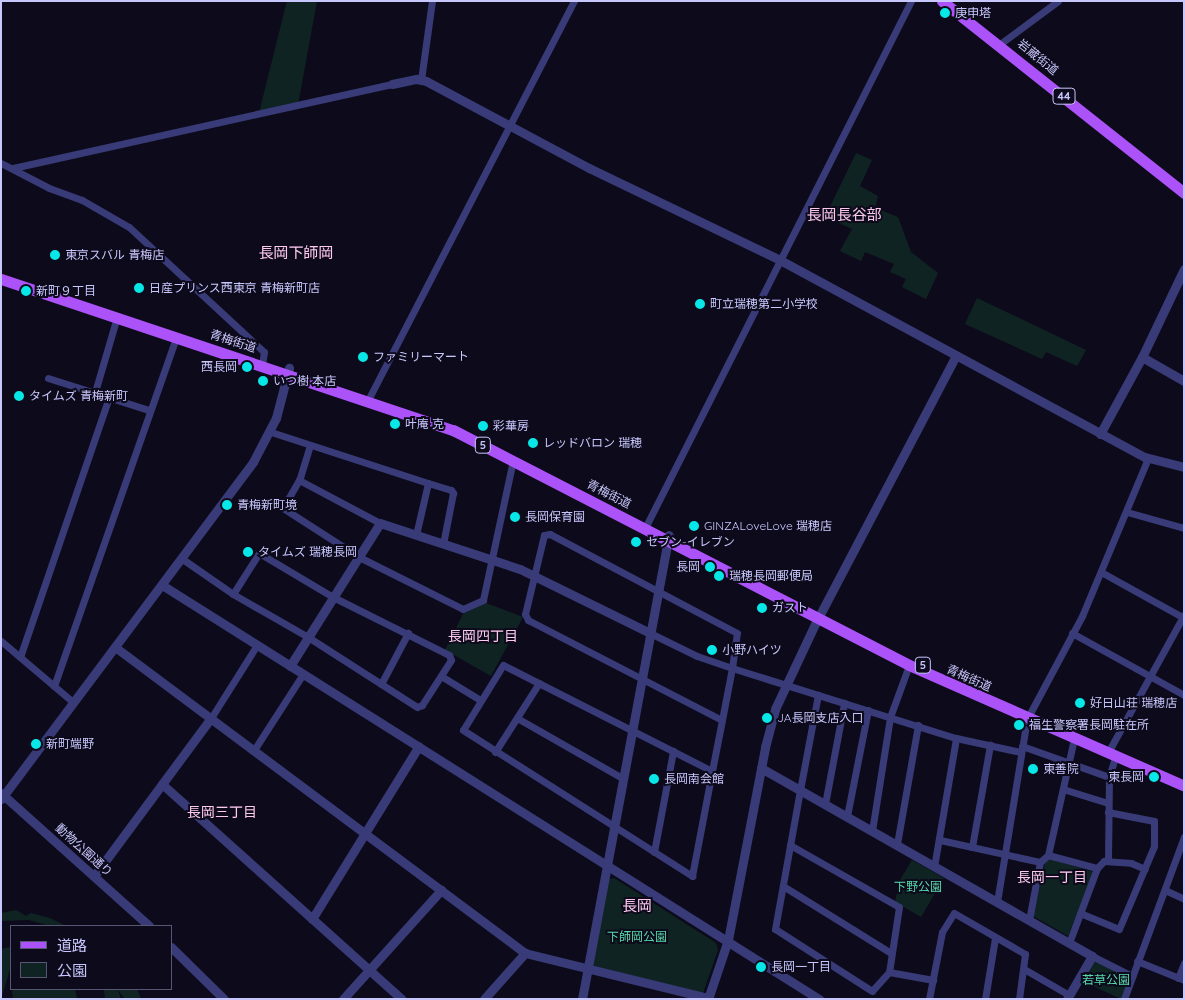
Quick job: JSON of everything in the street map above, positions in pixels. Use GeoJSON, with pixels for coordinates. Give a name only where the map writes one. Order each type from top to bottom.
{"type":"FeatureCollection","features":[{"type":"Feature","properties":{"kind":"main road","name":"岩蔵街道"},"geometry":{"type":"LineString","coordinates":[[942,1],[1000,44],[1184,194]]}},
{"type":"Feature","properties":{"kind":"main road","name":"青梅街道"},"geometry":{"type":"LineString","coordinates":[[1,272],[288,371],[447,422],[820,616],[909,665],[1113,752],[1184,786]]}},
{"type":"Feature","properties":{"kind":"main road","name":"青梅街道"},"geometry":{"type":"LineString","coordinates":[[1,279],[176,337],[263,362]]}},
{"type":"Feature","properties":{"kind":"main road","name":"青梅街道"},"geometry":{"type":"LineString","coordinates":[[370,398],[453,430],[646,526]]}},
{"type":"Feature","properties":{"kind":"main road","name":"青梅街道"},"geometry":{"type":"LineString","coordinates":[[820,616],[1074,739],[1184,778]]}},
{"type":"Feature","properties":{"kind":"street"},"geometry":{"type":"LineString","coordinates":[[421,80],[432,1]]}},
{"type":"Feature","properties":{"kind":"street"},"geometry":{"type":"LineString","coordinates":[[370,398],[574,1]]}},
{"type":"Feature","properties":{"kind":"street"},"geometry":{"type":"LineString","coordinates":[[646,526],[911,1]]}},
{"type":"Feature","properties":{"kind":"street"},"geometry":{"type":"LineString","coordinates":[[1000,44],[1058,1]]}},
{"type":"Feature","properties":{"kind":"street"},"geometry":{"type":"LineString","coordinates":[[13,168],[392,84],[421,80],[509,126],[780,260],[955,357],[1100,434],[1148,458],[1184,467]]}},
{"type":"Feature","properties":{"kind":"street"},"geometry":{"type":"LineString","coordinates":[[2,166],[13,168],[49,188],[82,200],[129,227],[264,352],[263,362]]}},
{"type":"Feature","properties":{"kind":"street"},"geometry":{"type":"LineString","coordinates":[[1100,434],[1142,357],[1184,269]]}},
{"type":"Feature","properties":{"kind":"street"},"geometry":{"type":"LineString","coordinates":[[95,392],[118,317]]}},
{"type":"Feature","properties":{"kind":"street"},"geometry":{"type":"LineString","coordinates":[[54,686],[176,337]]}},
{"type":"Feature","properties":{"kind":"street"},"geometry":{"type":"LineString","coordinates":[[115,647],[525,953],[708,998],[728,940],[772,720],[786,684],[820,616],[955,357]]}},
{"type":"Feature","properties":{"kind":"street"},"geometry":{"type":"LineString","coordinates":[[1142,357],[1184,381]]}},
{"type":"Feature","properties":{"kind":"street"},"geometry":{"type":"LineString","coordinates":[[2,796],[253,462],[271,432],[288,371]]}},
{"type":"Feature","properties":{"kind":"street"},"geometry":{"type":"LineString","coordinates":[[48,378],[149,410]]}},
{"type":"Feature","properties":{"kind":"street"},"geometry":{"type":"LineString","coordinates":[[20,657],[109,397]]}},
{"type":"Feature","properties":{"kind":"street"},"geometry":{"type":"LineString","coordinates":[[271,432],[451,490],[453,493],[442,544]]}},
{"type":"Feature","properties":{"kind":"street"},"geometry":{"type":"LineString","coordinates":[[310,445],[299,480],[283,508],[359,557],[463,609],[483,600],[512,460]]}},
{"type":"Feature","properties":{"kind":"street"},"geometry":{"type":"LineString","coordinates":[[997,902],[1007,855],[1022,749],[1029,717],[1101,572],[1148,458]]}},
{"type":"Feature","properties":{"kind":"street"},"geometry":{"type":"LineString","coordinates":[[299,480],[380,523],[534,576],[697,656],[956,738],[1022,749],[1069,762],[1109,777]]}},
{"type":"Feature","properties":{"kind":"street"},"geometry":{"type":"LineString","coordinates":[[416,535],[428,483]]}},
{"type":"Feature","properties":{"kind":"street"},"geometry":{"type":"LineString","coordinates":[[1126,512],[1184,528]]}},
{"type":"Feature","properties":{"kind":"street"},"geometry":{"type":"LineString","coordinates":[[290,666],[380,523]]}},
{"type":"Feature","properties":{"kind":"street"},"geometry":{"type":"LineString","coordinates":[[712,771],[503,665],[463,730],[692,876],[712,771],[722,720],[732,668],[736,631],[546,534],[542,537],[525,614],[528,620],[722,720]]}},
{"type":"Feature","properties":{"kind":"street"},"geometry":{"type":"LineString","coordinates":[[582,999],[622,778],[669,538]]}},
{"type":"Feature","properties":{"kind":"street"},"geometry":{"type":"LineString","coordinates":[[181,558],[233,594],[308,637],[420,707],[451,660],[449,655],[333,597],[259,553],[233,594]]}},
{"type":"Feature","properties":{"kind":"street"},"geometry":{"type":"LineString","coordinates":[[1101,572],[1183,616],[1113,752],[1109,777],[1108,859]]}},
{"type":"Feature","properties":{"kind":"street"},"geometry":{"type":"LineString","coordinates":[[162,585],[607,863],[819,999]]}},
{"type":"Feature","properties":{"kind":"street"},"geometry":{"type":"LineString","coordinates":[[381,684],[408,633]]}},
{"type":"Feature","properties":{"kind":"street"},"geometry":{"type":"LineString","coordinates":[[1072,633],[1184,695]]}},
{"type":"Feature","properties":{"kind":"street"},"geometry":{"type":"LineString","coordinates":[[1,641],[73,702]]}},
{"type":"Feature","properties":{"kind":"street"},"geometry":{"type":"LineString","coordinates":[[94,876],[211,718],[257,645]]}},
{"type":"Feature","properties":{"kind":"street"},"geometry":{"type":"LineString","coordinates":[[872,831],[890,717],[909,665]]}},
{"type":"Feature","properties":{"kind":"street"},"geometry":{"type":"LineString","coordinates":[[254,750],[303,674]]}},
{"type":"Feature","properties":{"kind":"street"},"geometry":{"type":"LineString","coordinates":[[442,676],[480,700]]}},
{"type":"Feature","properties":{"kind":"street"},"geometry":{"type":"LineString","coordinates":[[495,752],[539,683]]}},
{"type":"Feature","properties":{"kind":"street"},"geometry":{"type":"LineString","coordinates":[[790,845],[899,907],[889,972],[870,991],[775,929],[783,886],[790,845],[800,790],[818,694]]}},
{"type":"Feature","properties":{"kind":"street"},"geometry":{"type":"LineString","coordinates":[[825,804],[844,703]]}},
{"type":"Feature","properties":{"kind":"street"},"geometry":{"type":"LineString","coordinates":[[848,816],[868,710]]}},
{"type":"Feature","properties":{"kind":"street"},"geometry":{"type":"LineString","coordinates":[[517,718],[622,778]]}},
{"type":"Feature","properties":{"kind":"street"},"geometry":{"type":"LineString","coordinates":[[897,844],[918,725]]}},
{"type":"Feature","properties":{"kind":"street"},"geometry":{"type":"LineString","coordinates":[[934,867],[956,738]]}},
{"type":"Feature","properties":{"kind":"street"},"geometry":{"type":"LineString","coordinates":[[1029,920],[1040,862],[1048,855],[1074,739]]}},
{"type":"Feature","properties":{"kind":"street"},"geometry":{"type":"LineString","coordinates":[[972,847],[990,745]]}},
{"type":"Feature","properties":{"kind":"street"},"geometry":{"type":"LineString","coordinates":[[312,918],[419,746]]}},
{"type":"Feature","properties":{"kind":"street"},"geometry":{"type":"LineString","coordinates":[[654,852],[673,752]]}},
{"type":"Feature","properties":{"kind":"street"},"geometry":{"type":"LineString","coordinates":[[761,768],[1092,956],[1132,976]]}},
{"type":"Feature","properties":{"kind":"street"},"geometry":{"type":"LineString","coordinates":[[162,784],[402,999]]}},
{"type":"Feature","properties":{"kind":"street"},"geometry":{"type":"LineString","coordinates":[[1063,789],[1108,803]]}},
{"type":"Feature","properties":{"kind":"street","name":"動物公園通り"},"geometry":{"type":"LineString","coordinates":[[2,796],[148,925]]}},
{"type":"Feature","properties":{"kind":"street"},"geometry":{"type":"LineString","coordinates":[[1080,913],[1119,929],[1154,846],[1154,821],[1108,812]]}},
{"type":"Feature","properties":{"kind":"street"},"geometry":{"type":"LineString","coordinates":[[1124,999],[1184,837]]}},
{"type":"Feature","properties":{"kind":"street"},"geometry":{"type":"LineString","coordinates":[[940,840],[1040,862]]}},
{"type":"Feature","properties":{"kind":"street"},"geometry":{"type":"LineString","coordinates":[[1048,855],[1097,868]]}},
{"type":"Feature","properties":{"kind":"street"},"geometry":{"type":"LineString","coordinates":[[1069,943],[1097,868],[1108,859]]}},
{"type":"Feature","properties":{"kind":"street"},"geometry":{"type":"LineString","coordinates":[[1108,859],[1145,868]]}},
{"type":"Feature","properties":{"kind":"street"},"geometry":{"type":"LineString","coordinates":[[783,886],[891,953]]}},
{"type":"Feature","properties":{"kind":"street"},"geometry":{"type":"LineString","coordinates":[[343,999],[441,890]]}},
{"type":"Feature","properties":{"kind":"street"},"geometry":{"type":"LineString","coordinates":[[1165,890],[1184,899]]}},
{"type":"Feature","properties":{"kind":"street"},"geometry":{"type":"LineString","coordinates":[[929,999],[942,932],[954,913],[1025,954],[1019,999]]}},
{"type":"Feature","properties":{"kind":"street"},"geometry":{"type":"LineString","coordinates":[[985,999],[995,938]]}},
{"type":"Feature","properties":{"kind":"street"},"geometry":{"type":"LineString","coordinates":[[172,948],[224,999]]}},
{"type":"Feature","properties":{"kind":"street"},"geometry":{"type":"LineString","coordinates":[[484,999],[525,953]]}},
{"type":"Feature","properties":{"kind":"street"},"geometry":{"type":"LineString","coordinates":[[1024,969],[1068,997],[1092,956]]}},
{"type":"Feature","properties":{"kind":"street"},"geometry":{"type":"LineString","coordinates":[[1137,961],[1181,979],[1184,963]]}},
{"type":"Feature","properties":{"kind":"street"},"geometry":{"type":"LineString","coordinates":[[889,972],[933,980]]}},
{"type":"Feature","properties":{"kind":"green space"},"geometry":{"type":"Polygon","coordinates":[[[287,1],[317,1],[298,105],[259,113],[287,1]]]}},
{"type":"Feature","properties":{"kind":"green space"},"geometry":{"type":"Polygon","coordinates":[[[856,153],[872,160],[860,186],[878,196],[875,208],[898,217],[911,252],[938,273],[926,299],[902,287],[906,279],[890,272],[894,264],[865,252],[861,261],[840,251],[852,229],[825,217],[856,153]]]}},
{"type":"Feature","properties":{"kind":"green space"},"geometry":{"type":"Polygon","coordinates":[[[977,298],[1086,350],[1077,366],[1046,352],[1042,359],[965,324],[977,298]]]}},
{"type":"Feature","properties":{"kind":"green space"},"geometry":{"type":"Polygon","coordinates":[[[486,603],[523,617],[491,676],[445,650],[463,614],[486,603]]]}},
{"type":"Feature","properties":{"kind":"green space"},"geometry":{"type":"Polygon","coordinates":[[[1046,858],[1094,872],[1068,936],[1033,916],[1046,858]]]}},
{"type":"Feature","properties":{"kind":"green space","name":"下野公園"},"geometry":{"type":"Polygon","coordinates":[[[912,860],[944,878],[921,917],[895,902],[900,880],[912,860]]]}},
{"type":"Feature","properties":{"kind":"green space","name":"下師岡公園"},"geometry":{"type":"Polygon","coordinates":[[[614,878],[716,943],[718,950],[703,993],[595,966],[591,962],[608,879],[614,878]]]}},
{"type":"Feature","properties":{"kind":"green space"},"geometry":{"type":"Polygon","coordinates":[[[16,910],[26,916],[31,913],[50,918],[64,925],[46,925],[29,920],[1,921],[1,913],[16,910]]]}},
{"type":"Feature","properties":{"kind":"green space"},"geometry":{"type":"Polygon","coordinates":[[[10,947],[10,969],[1,999],[1,949],[10,947]]]}},
{"type":"Feature","properties":{"kind":"green space","name":"若草公園"},"geometry":{"type":"Polygon","coordinates":[[[1095,959],[1129,979],[1121,999],[1082,981],[1095,959]]]}},
{"type":"Feature","properties":{"kind":"green space"},"geometry":{"type":"Polygon","coordinates":[[[12,990],[75,990],[77,999],[13,999],[12,990]]]}},
{"type":"Feature","properties":{"kind":"green space"},"geometry":{"type":"Polygon","coordinates":[[[104,990],[118,990],[121,999],[105,999],[104,990]]]}},
{"type":"Feature","properties":{"kind":"green space"},"geometry":{"type":"Polygon","coordinates":[[[118,990],[137,990],[141,999],[125,999],[118,990]]]}},
{"type":"Feature","properties":{"kind":"place","name":"庚申塔"},"geometry":{"type":"Point","coordinates":[945,13]}},
{"type":"Feature","properties":{"kind":"place","name":"東京スバル 青梅店"},"geometry":{"type":"Point","coordinates":[55,255]}},
{"type":"Feature","properties":{"kind":"place","name":"日産プリンス西東京 青梅新町店"},"geometry":{"type":"Point","coordinates":[139,288]}},
{"type":"Feature","properties":{"kind":"place","name":"新町９丁目"},"geometry":{"type":"Point","coordinates":[26,291]}},
{"type":"Feature","properties":{"kind":"place","name":"町立瑞穂第二小学校"},"geometry":{"type":"Point","coordinates":[700,304]}},
{"type":"Feature","properties":{"kind":"place","name":"ファミリーマート"},"geometry":{"type":"Point","coordinates":[363,357]}},
{"type":"Feature","properties":{"kind":"place","name":"西長岡"},"geometry":{"type":"Point","coordinates":[247,367]}},
{"type":"Feature","properties":{"kind":"place","name":"いつ樹 本店"},"geometry":{"type":"Point","coordinates":[263,381]}},
{"type":"Feature","properties":{"kind":"place","name":"タイムズ 青梅新町"},"geometry":{"type":"Point","coordinates":[19,396]}},
{"type":"Feature","properties":{"kind":"place","name":"叶庵 克"},"geometry":{"type":"Point","coordinates":[395,424]}},
{"type":"Feature","properties":{"kind":"place","name":"彩華房"},"geometry":{"type":"Point","coordinates":[483,426]}},
{"type":"Feature","properties":{"kind":"place","name":"レッドバロン 瑞穂"},"geometry":{"type":"Point","coordinates":[533,443]}},
{"type":"Feature","properties":{"kind":"place","name":"青梅新町境"},"geometry":{"type":"Point","coordinates":[227,505]}},
{"type":"Feature","properties":{"kind":"place","name":"長岡保育園"},"geometry":{"type":"Point","coordinates":[515,517]}},
{"type":"Feature","properties":{"kind":"place","name":"GINZALoveLove 瑞穂店"},"geometry":{"type":"Point","coordinates":[694,526]}},
{"type":"Feature","properties":{"kind":"place","name":"セブン-イレブン"},"geometry":{"type":"Point","coordinates":[636,542]}},
{"type":"Feature","properties":{"kind":"place","name":"タイムズ 瑞穂長岡"},"geometry":{"type":"Point","coordinates":[248,552]}},
{"type":"Feature","properties":{"kind":"place","name":"長岡"},"geometry":{"type":"Point","coordinates":[710,567]}},
{"type":"Feature","properties":{"kind":"place","name":"瑞穂長岡郵便局"},"geometry":{"type":"Point","coordinates":[719,576]}},
{"type":"Feature","properties":{"kind":"place","name":"ガスト"},"geometry":{"type":"Point","coordinates":[762,608]}},
{"type":"Feature","properties":{"kind":"place","name":"小野ハイツ"},"geometry":{"type":"Point","coordinates":[712,650]}},
{"type":"Feature","properties":{"kind":"place","name":"好日山荘 瑞穂店"},"geometry":{"type":"Point","coordinates":[1080,703]}},
{"type":"Feature","properties":{"kind":"place","name":"JA長岡支店入口"},"geometry":{"type":"Point","coordinates":[767,718]}},
{"type":"Feature","properties":{"kind":"place","name":"福生警察署長岡駐在所"},"geometry":{"type":"Point","coordinates":[1019,725]}},
{"type":"Feature","properties":{"kind":"place","name":"新町端野"},"geometry":{"type":"Point","coordinates":[36,744]}},
{"type":"Feature","properties":{"kind":"place","name":"東善院"},"geometry":{"type":"Point","coordinates":[1033,769]}},
{"type":"Feature","properties":{"kind":"place","name":"東長岡"},"geometry":{"type":"Point","coordinates":[1154,777]}},
{"type":"Feature","properties":{"kind":"place","name":"長岡南会館"},"geometry":{"type":"Point","coordinates":[654,779]}},
{"type":"Feature","properties":{"kind":"place","name":"長岡一丁目"},"geometry":{"type":"Point","coordinates":[761,967]}},
{"type":"Feature","properties":{"kind":"district","name":"長岡長谷部"},"geometry":{"type":"Point","coordinates":[844,215]}},
{"type":"Feature","properties":{"kind":"district","name":"長岡下師岡"},"geometry":{"type":"Point","coordinates":[296,253]}},
{"type":"Feature","properties":{"kind":"district","name":"長岡四丁目"},"geometry":{"type":"Point","coordinates":[483,636]}},
{"type":"Feature","properties":{"kind":"district","name":"長岡三丁目"},"geometry":{"type":"Point","coordinates":[222,812]}},
{"type":"Feature","properties":{"kind":"district","name":"長岡一丁目"},"geometry":{"type":"Point","coordinates":[1052,877]}},
{"type":"Feature","properties":{"kind":"district","name":"長岡"},"geometry":{"type":"Point","coordinates":[637,906]}}]}
